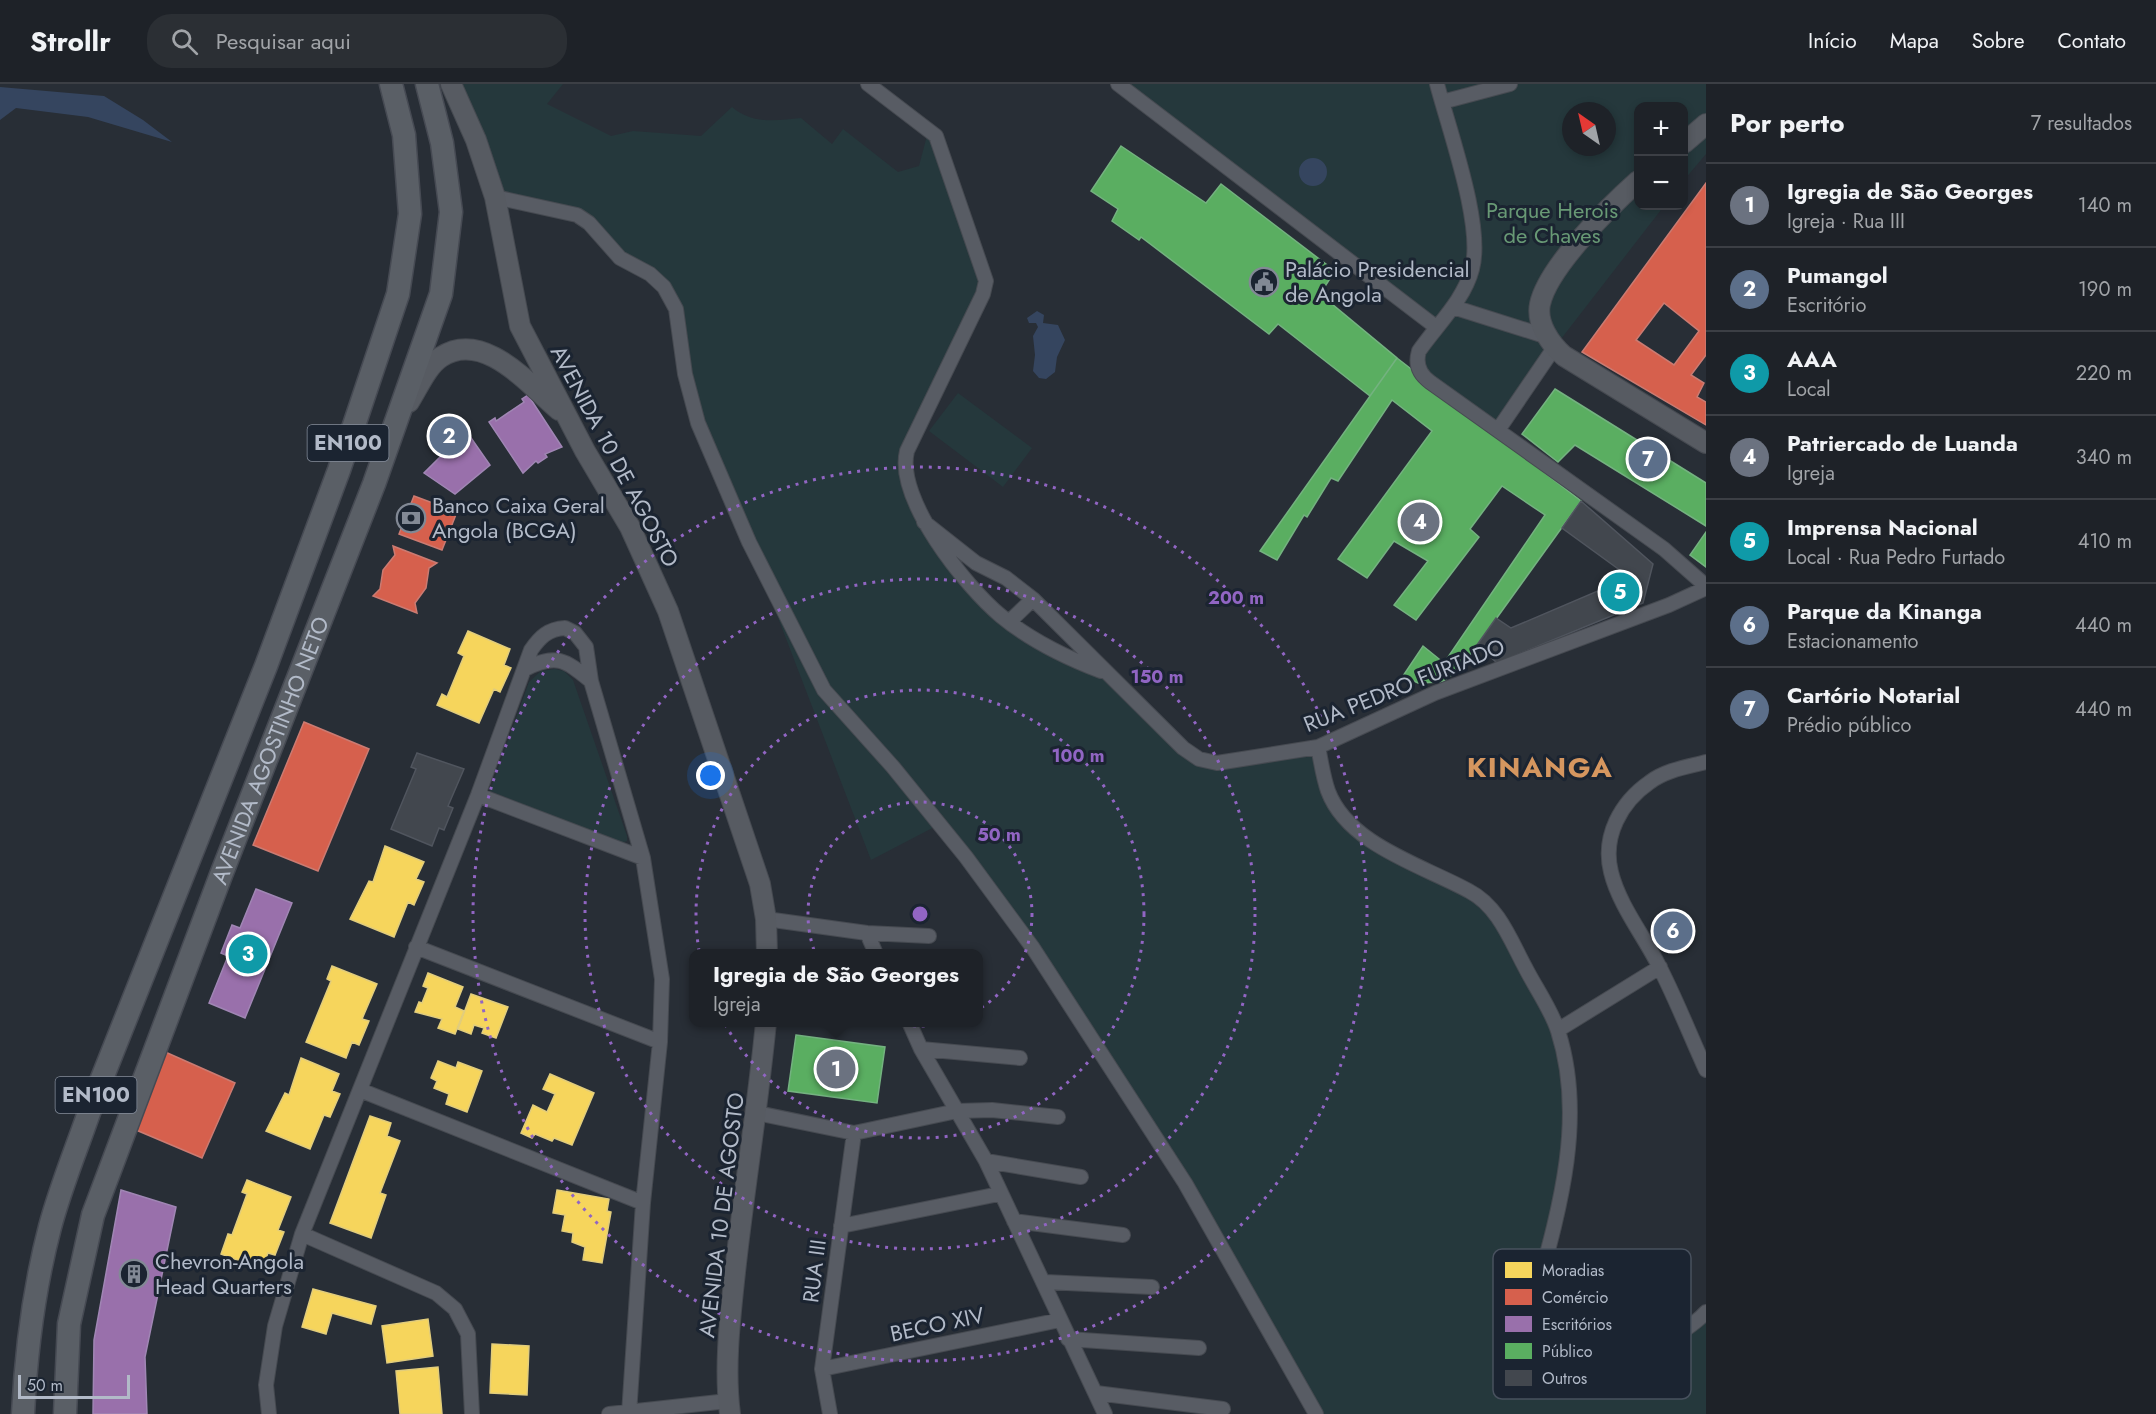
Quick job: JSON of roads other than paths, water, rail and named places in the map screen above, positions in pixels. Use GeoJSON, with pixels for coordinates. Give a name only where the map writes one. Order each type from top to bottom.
{"type":"FeatureCollection","features":[{"type":"Feature","properties":{"kind":"main road","name":"AVENIDA AGOSTINHO NETO"},"geometry":{"type":"LineString","coordinates":[[23,1414],[30,1328],[50,1228],[66,1179],[93,1101],[307,559],[398,294],[410,214],[404,135],[391,84]]}},
{"type":"Feature","properties":{"kind":"main road","name":"AVENIDA AGOSTINHO NETO"},"geometry":{"type":"LineString","coordinates":[[65,1414],[69,1324],[93,1215],[221,875],[401,414],[441,294],[451,212],[442,143],[427,84]]}},
{"type":"Feature","properties":{"kind":"street","name":"AVENIDA 10 DE AGOSTO"},"geometry":{"type":"LineString","coordinates":[[451,84],[476,140],[495,197],[520,326],[567,417],[630,527],[668,611],[750,850],[766,919],[767,949]]}},
{"type":"Feature","properties":{"kind":"street","name":"RUA PEDRO FURTADO"},"geometry":{"type":"LineString","coordinates":[[868,84],[936,136],[986,281],[984,294],[907,451],[906,472],[924,522],[980,595],[1009,622],[1061,653],[1104,672]]}},
{"type":"Feature","properties":{"kind":"street"},"geometry":{"type":"LineString","coordinates":[[1118,84],[1436,327]]}},
{"type":"Feature","properties":{"kind":"street"},"geometry":{"type":"LineString","coordinates":[[1437,84],[1473,225],[1475,250],[1472,270],[1453,307],[1419,351],[1417,364],[1420,372],[1430,382],[1664,549],[1706,587]]}},
{"type":"Feature","properties":{"kind":"street"},"geometry":{"type":"LineString","coordinates":[[1442,102],[1510,84]]}},
{"type":"Feature","properties":{"kind":"street"},"geometry":{"type":"LineString","coordinates":[[1688,139],[1706,124]]}},
{"type":"Feature","properties":{"kind":"street"},"geometry":{"type":"LineString","coordinates":[[1634,185],[1556,269],[1540,305],[1541,322],[1551,342],[1572,362],[1706,443]]}},
{"type":"Feature","properties":{"kind":"street"},"geometry":{"type":"LineString","coordinates":[[495,197],[577,215],[589,223],[620,258],[650,274],[664,287],[676,309],[685,374],[698,423],[749,542],[824,690],[893,767],[960,849],[1033,948],[1185,1183],[1316,1414]]}},
{"type":"Feature","properties":{"kind":"street"},"geometry":{"type":"LineString","coordinates":[[1453,307],[1551,342]]}},
{"type":"Feature","properties":{"kind":"street"},"geometry":{"type":"LineString","coordinates":[[1498,430],[1551,342]]}},
{"type":"Feature","properties":{"kind":"street"},"geometry":{"type":"LineString","coordinates":[[401,414],[440,357],[456,350],[476,349],[501,361],[567,417]]}},
{"type":"Feature","properties":{"kind":"street","name":"RUA PEDRO FURTADO"},"geometry":{"type":"LineString","coordinates":[[924,522],[976,563],[993,571],[1033,599],[1183,748],[1198,759],[1217,763],[1318,747],[1435,693],[1669,605],[1706,587]]}},
{"type":"Feature","properties":{"kind":"street"},"geometry":{"type":"LineString","coordinates":[[980,595],[993,571]]}},
{"type":"Feature","properties":{"kind":"street"},"geometry":{"type":"LineString","coordinates":[[1009,622],[1033,599]]}},
{"type":"Feature","properties":{"kind":"street"},"geometry":{"type":"LineString","coordinates":[[269,1414],[266,1385],[275,1326],[302,1234],[478,795],[525,669],[539,639],[555,629],[565,628],[575,633],[586,646],[591,681],[643,858],[662,979],[660,1041],[643,1203],[629,1413]]}},
{"type":"Feature","properties":{"kind":"street"},"geometry":{"type":"LineString","coordinates":[[525,669],[543,661],[563,660],[591,681]]}},
{"type":"Feature","properties":{"kind":"street"},"geometry":{"type":"LineString","coordinates":[[1318,747],[1328,792],[1344,818],[1395,857],[1471,891],[1489,905],[1501,922],[1558,1030],[1570,1087],[1570,1123],[1556,1221],[1549,1249]]}},
{"type":"Feature","properties":{"kind":"street"},"geometry":{"type":"LineString","coordinates":[[1706,762],[1677,769],[1651,781],[1630,799],[1614,821],[1610,848],[1611,872],[1660,967],[1706,1070]]}},
{"type":"Feature","properties":{"kind":"street"},"geometry":{"type":"LineString","coordinates":[[478,795],[643,858]]}},
{"type":"Feature","properties":{"kind":"street"},"geometry":{"type":"LineString","coordinates":[[766,919],[867,933],[929,936]]}},
{"type":"Feature","properties":{"kind":"street"},"geometry":{"type":"LineString","coordinates":[[867,933],[874,949]]}},
{"type":"Feature","properties":{"kind":"street"},"geometry":{"type":"LineString","coordinates":[[416,947],[660,1041]]}},
{"type":"Feature","properties":{"kind":"street"},"geometry":{"type":"LineString","coordinates":[[1558,1030],[1660,967]]}},
{"type":"Feature","properties":{"kind":"street","name":"AVENIDA 10 DE AGOSTO"},"geometry":{"type":"LineString","coordinates":[[729,1408],[730,1322],[741,1214],[757,1113],[766,1027]]}},
{"type":"Feature","properties":{"kind":"street"},"geometry":{"type":"LineString","coordinates":[[911,1027],[921,1049],[986,1161],[999,1194],[1045,1282],[1068,1339],[1105,1414]]}},
{"type":"Feature","properties":{"kind":"street"},"geometry":{"type":"LineString","coordinates":[[921,1049],[1020,1058]]}},
{"type":"Feature","properties":{"kind":"street"},"geometry":{"type":"LineString","coordinates":[[360,1090],[643,1203]]}},
{"type":"Feature","properties":{"kind":"street"},"geometry":{"type":"LineString","coordinates":[[757,1113],[854,1133],[957,1111],[992,1110],[1058,1117]]}},
{"type":"Feature","properties":{"kind":"street","name":"RUA III"},"geometry":{"type":"LineString","coordinates":[[830,1414],[822,1369],[854,1133]]}},
{"type":"Feature","properties":{"kind":"street"},"geometry":{"type":"LineString","coordinates":[[986,1161],[1081,1177]]}},
{"type":"Feature","properties":{"kind":"street"},"geometry":{"type":"LineString","coordinates":[[841,1226],[999,1194]]}},
{"type":"Feature","properties":{"kind":"street"},"geometry":{"type":"LineString","coordinates":[[1014,1221],[1123,1235]]}},
{"type":"Feature","properties":{"kind":"street"},"geometry":{"type":"LineString","coordinates":[[302,1234],[436,1293],[455,1309],[468,1334],[472,1414]]}},
{"type":"Feature","properties":{"kind":"street"},"geometry":{"type":"LineString","coordinates":[[1045,1282],[1152,1287]]}},
{"type":"Feature","properties":{"kind":"street"},"geometry":{"type":"LineString","coordinates":[[1691,1323],[1706,1312]]}},
{"type":"Feature","properties":{"kind":"street","name":"BECO XIV"},"geometry":{"type":"LineString","coordinates":[[822,1369],[1060,1320]]}},
{"type":"Feature","properties":{"kind":"street"},"geometry":{"type":"LineString","coordinates":[[1068,1339],[1199,1348]]}},
{"type":"Feature","properties":{"kind":"street"},"geometry":{"type":"LineString","coordinates":[[1096,1393],[1222,1409]]}},
{"type":"Feature","properties":{"kind":"street"},"geometry":{"type":"LineString","coordinates":[[609,1414],[729,1408]]}},
{"type":"Feature","properties":{"kind":"water"},"geometry":{"type":"Polygon","coordinates":[[[0,87],[104,96],[143,120],[172,142],[88,117],[16,108],[0,120],[0,87]]]}},
{"type":"Feature","properties":{"kind":"water"},"geometry":{"type":"Polygon","coordinates":[[[1313,158],[1323,162],[1327,172],[1323,182],[1313,186],[1303,182],[1299,172],[1303,162],[1313,158]]]}},
{"type":"Feature","properties":{"kind":"water"},"geometry":{"type":"Polygon","coordinates":[[[1037,311],[1044,315],[1043,323],[1058,325],[1065,340],[1057,357],[1055,372],[1046,379],[1039,378],[1033,371],[1035,355],[1033,336],[1038,327],[1036,323],[1029,323],[1027,318],[1037,311]]]}},
{"type":"Feature","properties":{"kind":"place","name":"Palácio Presidencial de Angola"},"geometry":{"type":"Point","coordinates":[1264,282]}},
{"type":"Feature","properties":{"kind":"place","name":"Pumangol"},"geometry":{"type":"Point","coordinates":[449,436]}},
{"type":"Feature","properties":{"kind":"place","name":"Cartório Notarial"},"geometry":{"type":"Point","coordinates":[1648,459]}},
{"type":"Feature","properties":{"kind":"place","name":"Banco Caixa Geral Angola (BCGA)"},"geometry":{"type":"Point","coordinates":[411,518]}},
{"type":"Feature","properties":{"kind":"place","name":"Patriercado de Luanda"},"geometry":{"type":"Point","coordinates":[1420,522]}},
{"type":"Feature","properties":{"kind":"place","name":"Imprensa Nacional"},"geometry":{"type":"Point","coordinates":[1620,592]}},
{"type":"Feature","properties":{"kind":"place","name":"Parque da Kinanga"},"geometry":{"type":"Point","coordinates":[1673,931]}},
{"type":"Feature","properties":{"kind":"place","name":"AAA"},"geometry":{"type":"Point","coordinates":[248,954]}},
{"type":"Feature","properties":{"kind":"place","name":"Igregia de São Georges"},"geometry":{"type":"Point","coordinates":[836,1069]}},
{"type":"Feature","properties":{"kind":"place","name":"Chevron-Angola Head Quarters"},"geometry":{"type":"Point","coordinates":[134,1274]}},
{"type":"Feature","properties":{"kind":"district","name":"KINANGA"},"geometry":{"type":"Point","coordinates":[1540,767]}},
{"type":"Feature","properties":{"kind":"park label","name":"Parque Herois de Chaves"},"geometry":{"type":"Point","coordinates":[1552,222]}}]}
